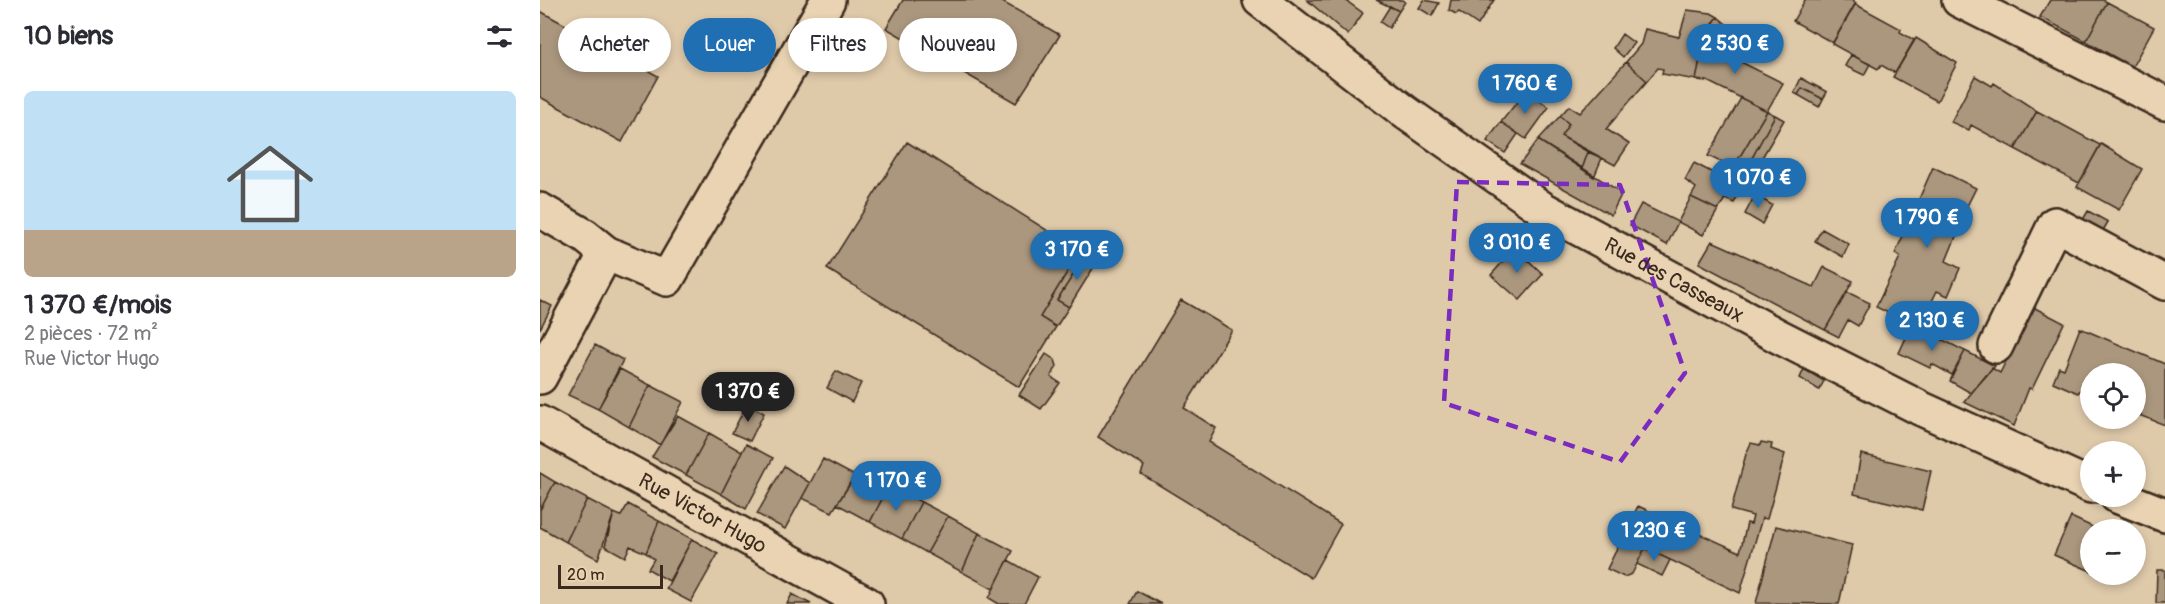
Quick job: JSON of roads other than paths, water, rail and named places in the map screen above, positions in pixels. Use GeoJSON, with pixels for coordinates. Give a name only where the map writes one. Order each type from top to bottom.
{"type":"FeatureCollection","features":[{"type":"Feature","properties":{"kind":"street"},"geometry":{"type":"LineString","coordinates":[[540,210],[585,236],[606,253],[667,279],[828,0]]}},
{"type":"Feature","properties":{"kind":"street","name":"Rue des Casseaux"},"geometry":{"type":"LineString","coordinates":[[1260,0],[1405,112],[1543,209],[1778,336],[1911,404],[2080,481]]}},
{"type":"Feature","properties":{"kind":"street"},"geometry":{"type":"LineString","coordinates":[[1959,0],[2165,103]]}},
{"type":"Feature","properties":{"kind":"street"},"geometry":{"type":"LineString","coordinates":[[1996,346],[2055,224],[2165,283]]}},
{"type":"Feature","properties":{"kind":"street"},"geometry":{"type":"LineString","coordinates":[[540,377],[606,253]]}},
{"type":"Feature","properties":{"kind":"street","name":"Rue Victor Hugo"},"geometry":{"type":"LineString","coordinates":[[540,423],[867,604]]}},
{"type":"Feature","properties":{"kind":"street"},"geometry":{"type":"LineString","coordinates":[[2145,507],[2165,515]]}}]}
